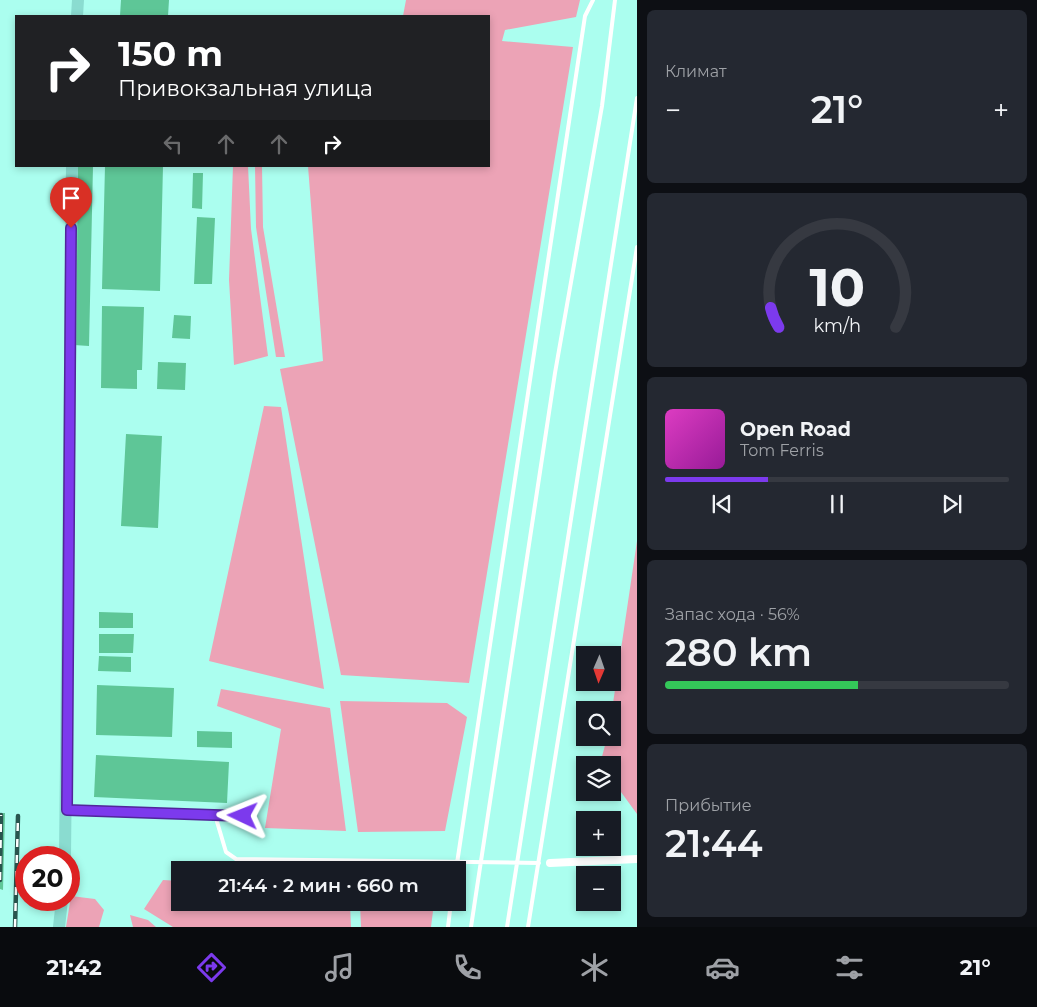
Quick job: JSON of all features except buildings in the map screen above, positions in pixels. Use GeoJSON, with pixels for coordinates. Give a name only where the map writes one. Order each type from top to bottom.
{"type":"FeatureCollection","features":[{"type":"Feature","properties":{"kind":"main road"},"geometry":{"type":"LineString","coordinates":[[77,15],[78,0]]}},
{"type":"Feature","properties":{"kind":"main road"},"geometry":{"type":"LineString","coordinates":[[66,846],[72,167]]}},
{"type":"Feature","properties":{"kind":"main road"},"geometry":{"type":"LineString","coordinates":[[59,927],[61,911]]}},
{"type":"Feature","properties":{"kind":"street"},"geometry":{"type":"LineString","coordinates":[[550,863],[637,859]]}},
{"type":"Feature","properties":{"kind":"lane"},"geometry":{"type":"LineString","coordinates":[[458,861],[585,16],[593,0]]}},
{"type":"Feature","properties":{"kind":"lane"},"geometry":{"type":"LineString","coordinates":[[471,927],[556,374],[602,106],[615,0]]}},
{"type":"Feature","properties":{"kind":"lane"},"geometry":{"type":"LineString","coordinates":[[507,927],[637,98]]}},
{"type":"Feature","properties":{"kind":"lane"},"geometry":{"type":"LineString","coordinates":[[528,927],[637,247]]}},
{"type":"Feature","properties":{"kind":"lane"},"geometry":{"type":"LineString","coordinates":[[67,810],[243,816]]}},
{"type":"Feature","properties":{"kind":"lane"},"geometry":{"type":"LineString","coordinates":[[215,815],[226,852],[236,858],[402,861]]}},
{"type":"Feature","properties":{"kind":"lane"},"geometry":{"type":"LineString","coordinates":[[466,862],[550,863]]}},
{"type":"Feature","properties":{"kind":"lane"},"geometry":{"type":"LineString","coordinates":[[448,927],[451,911]]}},
{"type":"Feature","properties":{"kind":"shaded area"},"geometry":{"type":"Polygon","coordinates":[[[406,0],[580,0],[576,17],[505,30],[502,41],[573,47],[469,683],[341,675],[280,369],[323,361],[308,167],[490,167],[490,15],[403,15],[406,0]]]}},
{"type":"Feature","properties":{"kind":"shaded area"},"geometry":{"type":"Polygon","coordinates":[[[233,167],[248,167],[251,229],[268,356],[234,365],[229,280],[233,167]]]}},
{"type":"Feature","properties":{"kind":"shaded area"},"geometry":{"type":"Polygon","coordinates":[[[255,167],[262,167],[263,227],[285,357],[276,357],[256,227],[255,167]]]}},
{"type":"Feature","properties":{"kind":"shaded area"},"geometry":{"type":"Polygon","coordinates":[[[264,406],[281,407],[324,689],[209,661],[264,406]]]}},
{"type":"Feature","properties":{"kind":"shaded area"},"geometry":{"type":"Polygon","coordinates":[[[637,541],[637,814],[621,792],[621,756],[602,756],[605,746],[621,746],[621,701],[613,701],[615,691],[621,691],[621,649],[637,541]]]}},
{"type":"Feature","properties":{"kind":"shaded area"},"geometry":{"type":"Polygon","coordinates":[[[221,689],[330,708],[346,831],[265,828],[281,729],[217,706],[221,689]]]}},
{"type":"Feature","properties":{"kind":"shaded area"},"geometry":{"type":"Polygon","coordinates":[[[340,701],[447,703],[467,717],[445,831],[358,832],[340,701]]]}},
{"type":"Feature","properties":{"kind":"shaded area"},"geometry":{"type":"Polygon","coordinates":[[[163,880],[171,880],[171,911],[350,911],[351,927],[173,927],[144,909],[163,880]]]}},
{"type":"Feature","properties":{"kind":"shaded area"},"geometry":{"type":"Polygon","coordinates":[[[80,897],[95,899],[104,910],[99,927],[66,927],[69,911],[80,911],[80,897]]]}},
{"type":"Feature","properties":{"kind":"shaded area"},"geometry":{"type":"Polygon","coordinates":[[[360,911],[433,911],[431,927],[361,927],[360,911]]]}},
{"type":"Feature","properties":{"kind":"shaded area"},"geometry":{"type":"Polygon","coordinates":[[[130,915],[148,920],[156,927],[133,927],[130,915]]]}},
{"type":"Feature","properties":{"kind":"railway"},"geometry":{"type":"LineString","coordinates":[[0,880],[1,815]]}},
{"type":"Feature","properties":{"kind":"railway"},"geometry":{"type":"LineString","coordinates":[[15,927],[18,816]]}},
{"type":"Feature","properties":{"kind":"route"},"geometry":{"type":"LineString","coordinates":[[71,228],[67,810],[243,816]]}}]}
